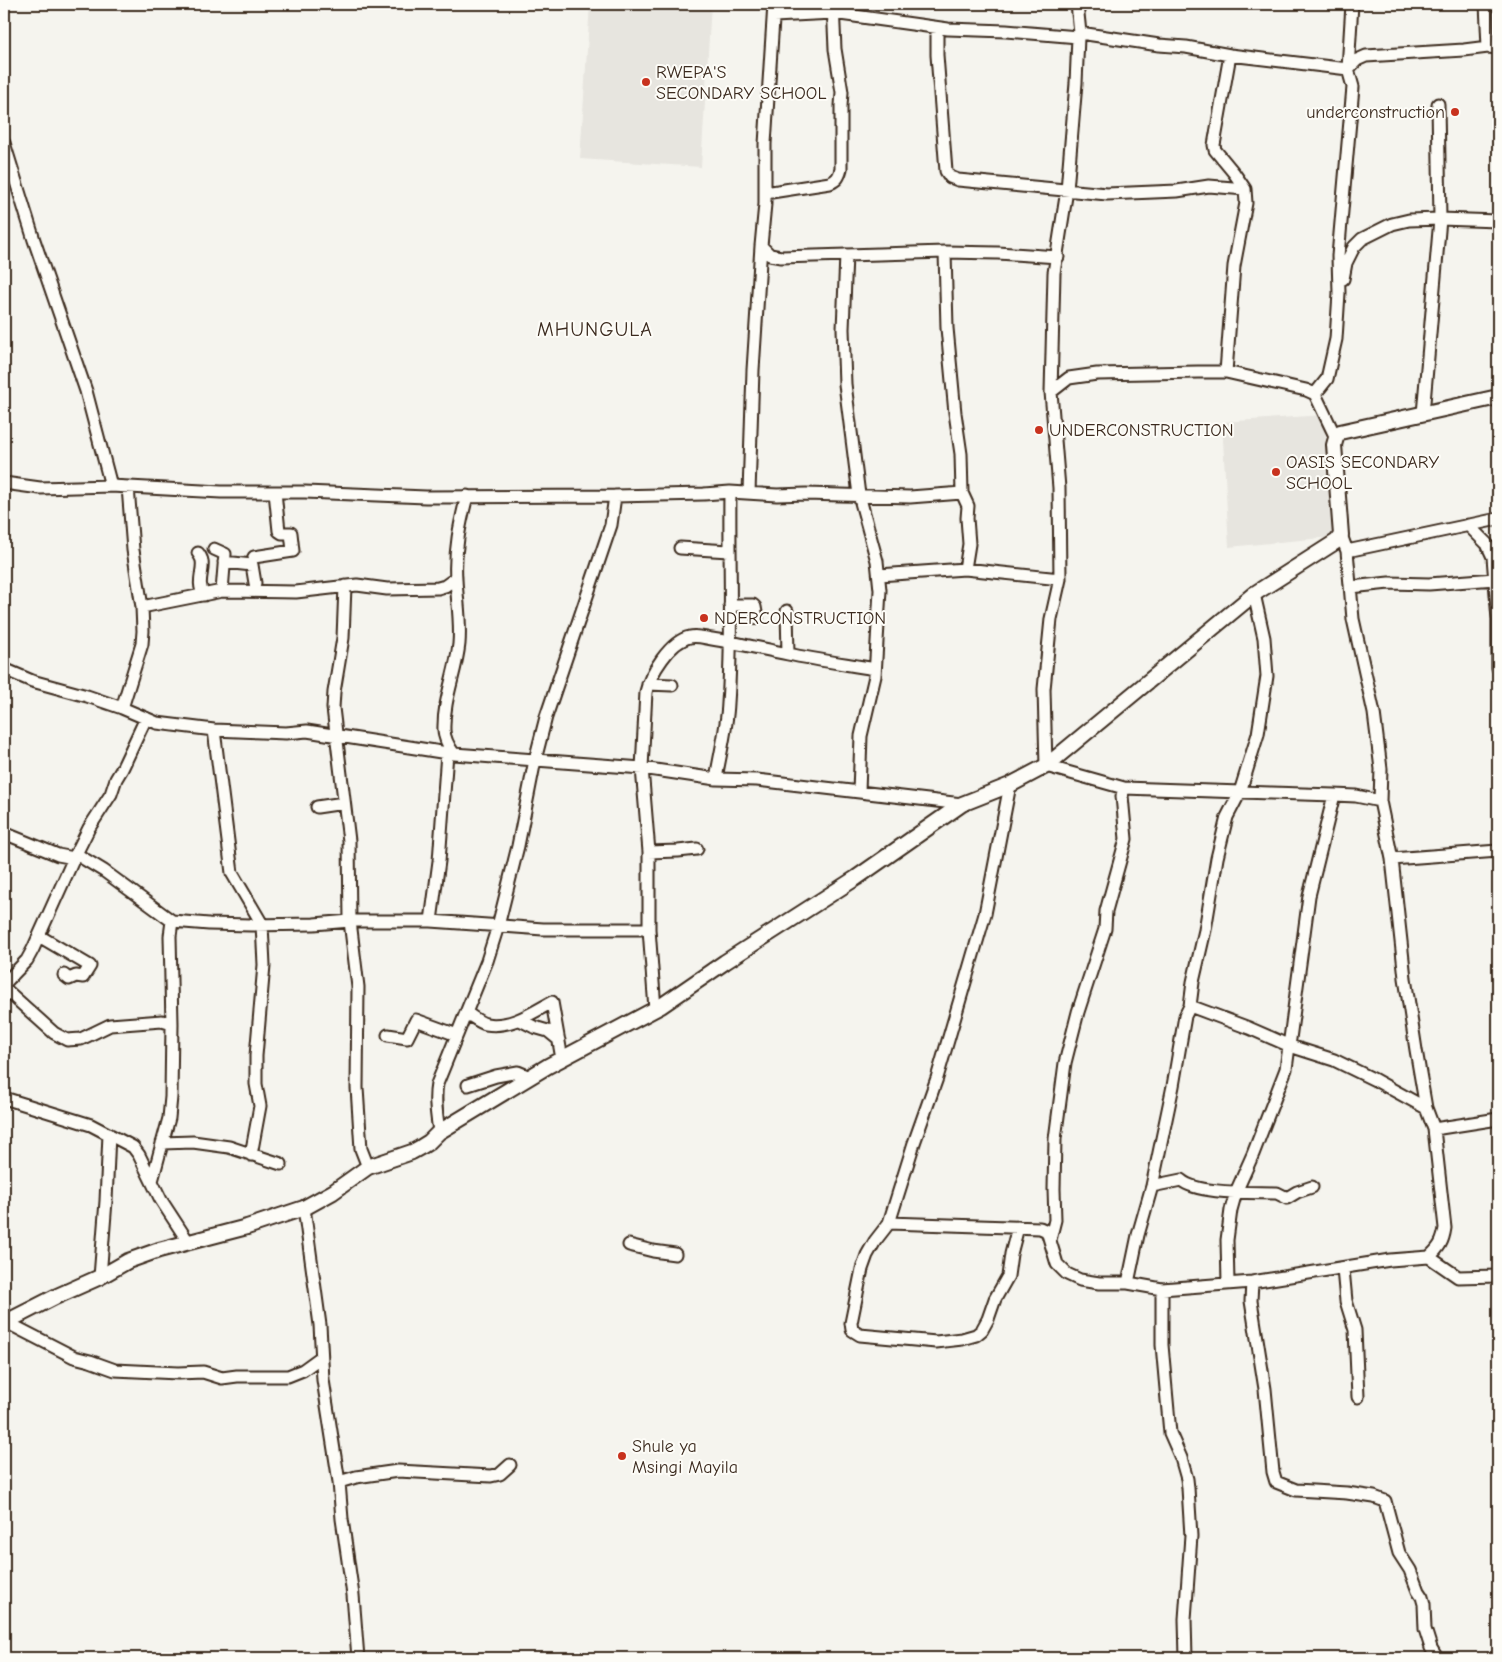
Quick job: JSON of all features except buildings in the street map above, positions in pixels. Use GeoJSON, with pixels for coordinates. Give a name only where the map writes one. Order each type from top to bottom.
{"type":"FeatureCollection","features":[{"type":"Feature","properties":{"kind":"street"},"geometry":{"type":"LineString","coordinates":[[1046,766],[1044,689],[1051,619],[1060,579],[1059,488],[1051,392],[1054,272],[1058,258],[1067,190],[1079,35],[1077,4]]}},
{"type":"Feature","properties":{"kind":"street"},"geometry":{"type":"LineString","coordinates":[[1316,394],[1327,379],[1336,339],[1339,293],[1338,256],[1354,87],[1348,69],[1352,4]]}},
{"type":"Feature","properties":{"kind":"street"},"geometry":{"type":"LineString","coordinates":[[1348,69],[1357,60],[1366,56],[1493,48],[1486,4]]}},
{"type":"Feature","properties":{"kind":"street"},"geometry":{"type":"LineString","coordinates":[[749,493],[752,390],[760,246],[764,224],[765,144],[774,10],[833,8],[938,28],[1079,35],[1186,47],[1230,55],[1348,69]]}},
{"type":"Feature","properties":{"kind":"street"},"geometry":{"type":"LineString","coordinates":[[765,193],[830,183],[839,177],[841,169],[842,92],[835,49],[833,8]]}},
{"type":"Feature","properties":{"kind":"street"},"geometry":{"type":"LineString","coordinates":[[938,28],[937,55],[946,171],[950,177],[958,180],[1107,194],[1177,191],[1209,186],[1245,189]]}},
{"type":"Feature","properties":{"kind":"street"},"geometry":{"type":"LineString","coordinates":[[1226,372],[1234,266],[1246,203],[1245,189],[1215,150],[1214,145],[1230,55]]}},
{"type":"Feature","properties":{"kind":"street"},"geometry":{"type":"LineString","coordinates":[[1423,414],[1440,219],[1438,104]]}},
{"type":"Feature","properties":{"kind":"street"},"geometry":{"type":"LineString","coordinates":[[4,143],[34,240],[86,391],[112,486]]}},
{"type":"Feature","properties":{"kind":"street"},"geometry":{"type":"LineString","coordinates":[[1339,293],[1346,263],[1354,247],[1362,239],[1400,222],[1440,219],[1498,220]]}},
{"type":"Feature","properties":{"kind":"street"},"geometry":{"type":"LineString","coordinates":[[760,246],[770,254],[781,257],[946,252],[998,253],[1058,258]]}},
{"type":"Feature","properties":{"kind":"street"},"geometry":{"type":"LineString","coordinates":[[946,252],[947,328],[961,454],[962,493],[968,506],[967,518],[970,544],[965,569]]}},
{"type":"Feature","properties":{"kind":"street"},"geometry":{"type":"LineString","coordinates":[[846,255],[843,329],[845,384],[859,495],[880,575],[875,676],[861,736],[859,792]]}},
{"type":"Feature","properties":{"kind":"street"},"geometry":{"type":"LineString","coordinates":[[1051,367],[1069,378]]}},
{"type":"Feature","properties":{"kind":"street"},"geometry":{"type":"LineString","coordinates":[[1051,392],[1069,378],[1097,374],[1226,372],[1306,390],[1316,394],[1336,438]]}},
{"type":"Feature","properties":{"kind":"street"},"geometry":{"type":"LineString","coordinates":[[889,1223],[1043,1229],[1047,1231],[1057,1264],[1067,1274],[1080,1280],[1099,1284],[1128,1282],[1162,1289],[1252,1282],[1390,1260],[1429,1257],[1440,1247],[1444,1239],[1445,1228],[1434,1129],[1426,1108],[1405,978],[1392,859],[1380,800],[1381,769],[1374,713],[1353,618],[1347,551],[1341,534],[1334,454],[1336,438],[1340,432],[1498,397]]}},
{"type":"Feature","properties":{"kind":"street"},"geometry":{"type":"LineString","coordinates":[[4,483],[40,488],[112,486],[221,492],[426,497],[615,496],[730,492],[910,497],[962,493]]}},
{"type":"Feature","properties":{"kind":"street"},"geometry":{"type":"LineString","coordinates":[[122,708],[142,644],[142,607],[133,550],[128,487]]}},
{"type":"Feature","properties":{"kind":"street"},"geometry":{"type":"LineString","coordinates":[[254,557],[294,551],[291,533],[282,533],[280,530],[275,492]]}},
{"type":"Feature","properties":{"kind":"street"},"geometry":{"type":"LineString","coordinates":[[716,779],[728,706],[731,642],[730,492]]}},
{"type":"Feature","properties":{"kind":"street"},"geometry":{"type":"LineString","coordinates":[[431,922],[440,861],[450,754],[444,730],[448,694],[459,646],[459,606],[456,578],[459,526],[467,496]]}},
{"type":"Feature","properties":{"kind":"street"},"geometry":{"type":"LineString","coordinates":[[439,1132],[435,1093],[437,1084],[487,961],[498,926],[518,846],[535,760],[546,717],[610,525],[615,496]]}},
{"type":"Feature","properties":{"kind":"street"},"geometry":{"type":"LineString","coordinates":[[1347,551],[1498,520]]}},
{"type":"Feature","properties":{"kind":"street"},"geometry":{"type":"LineString","coordinates":[[1487,544],[1488,529],[1498,520]]}},
{"type":"Feature","properties":{"kind":"street"},"geometry":{"type":"LineString","coordinates":[[1468,525],[1487,544],[1492,557],[1498,620],[1498,668]]}},
{"type":"Feature","properties":{"kind":"street"},"geometry":{"type":"LineString","coordinates":[[5,1322],[100,1277],[128,1261],[159,1250],[247,1227],[304,1208],[334,1192],[368,1167],[412,1152],[429,1142],[439,1132],[530,1077],[655,1009],[856,878],[962,804],[1010,785],[1046,766],[1254,594],[1337,541],[1341,534]]}},
{"type":"Feature","properties":{"kind":"street"},"geometry":{"type":"LineString","coordinates":[[680,548],[729,551]]}},
{"type":"Feature","properties":{"kind":"street"},"geometry":{"type":"LineString","coordinates":[[214,550],[225,554],[222,591]]}},
{"type":"Feature","properties":{"kind":"street"},"geometry":{"type":"LineString","coordinates":[[198,553],[202,560],[200,585],[201,592],[204,595]]}},
{"type":"Feature","properties":{"kind":"street"},"geometry":{"type":"LineString","coordinates":[[224,562],[252,565],[255,583]]}},
{"type":"Feature","properties":{"kind":"street"},"geometry":{"type":"LineString","coordinates":[[880,575],[965,569],[1060,579]]}},
{"type":"Feature","properties":{"kind":"street"},"geometry":{"type":"LineString","coordinates":[[142,607],[222,591],[296,592],[365,585],[387,589],[438,588],[445,586],[456,578]]}},
{"type":"Feature","properties":{"kind":"street"},"geometry":{"type":"LineString","coordinates":[[1351,587],[1389,583],[1437,584],[1494,579]]}},
{"type":"Feature","properties":{"kind":"street"},"geometry":{"type":"LineString","coordinates":[[345,586],[343,638],[334,692],[336,736],[349,841],[350,922],[358,987],[357,1088],[361,1149],[368,1167]]}},
{"type":"Feature","properties":{"kind":"street"},"geometry":{"type":"LineString","coordinates":[[1128,1282],[1138,1235],[1152,1186],[1173,1086],[1185,1016],[1190,1006],[1217,858],[1227,817],[1240,792],[1258,734],[1267,676],[1264,638],[1254,594]]}},
{"type":"Feature","properties":{"kind":"street"},"geometry":{"type":"LineString","coordinates":[[730,606],[753,604],[757,618]]}},
{"type":"Feature","properties":{"kind":"street"},"geometry":{"type":"LineString","coordinates":[[787,611],[788,654]]}},
{"type":"Feature","properties":{"kind":"street"},"geometry":{"type":"LineString","coordinates":[[655,1009],[649,928],[648,852],[642,768],[648,684],[662,658],[681,641],[694,636],[875,669]]}},
{"type":"Feature","properties":{"kind":"street"},"geometry":{"type":"LineString","coordinates":[[4,669],[32,681],[122,708],[157,723],[214,730],[286,733],[307,731],[450,754],[642,768],[716,779],[757,780],[962,804]]}},
{"type":"Feature","properties":{"kind":"street"},"geometry":{"type":"LineString","coordinates":[[648,684],[672,685]]}},
{"type":"Feature","properties":{"kind":"street"},"geometry":{"type":"LineString","coordinates":[[146,718],[116,779],[111,794],[75,856],[27,960],[4,986],[54,1033],[67,1040],[81,1039],[110,1025],[162,1021],[172,1024]]}},
{"type":"Feature","properties":{"kind":"street"},"geometry":{"type":"LineString","coordinates":[[214,730],[232,873],[262,924],[264,965],[256,1056],[256,1084],[260,1106],[251,1155]]}},
{"type":"Feature","properties":{"kind":"street"},"geometry":{"type":"LineString","coordinates":[[1046,766],[1124,788],[1334,795],[1380,800]]}},
{"type":"Feature","properties":{"kind":"street"},"geometry":{"type":"LineString","coordinates":[[1010,785],[985,914],[937,1078],[889,1223],[866,1255],[850,1327],[860,1335],[923,1342],[972,1337],[982,1330],[995,1299],[1008,1276],[1018,1227]]}},
{"type":"Feature","properties":{"kind":"street"},"geometry":{"type":"LineString","coordinates":[[1050,1240],[1055,1220],[1055,1138],[1065,1063],[1070,1039],[1104,929],[1108,902],[1126,839],[1122,796],[1124,788]]}},
{"type":"Feature","properties":{"kind":"street"},"geometry":{"type":"LineString","coordinates":[[1228,1283],[1227,1240],[1236,1192],[1286,1069],[1309,896],[1334,795]]}},
{"type":"Feature","properties":{"kind":"street"},"geometry":{"type":"LineString","coordinates":[[317,807],[344,803]]}},
{"type":"Feature","properties":{"kind":"street"},"geometry":{"type":"LineString","coordinates":[[4,833],[58,855],[75,856],[104,871],[172,921],[209,924],[431,922],[543,929],[649,928]]}},
{"type":"Feature","properties":{"kind":"street"},"geometry":{"type":"LineString","coordinates":[[648,852],[678,852],[697,849]]}},
{"type":"Feature","properties":{"kind":"street"},"geometry":{"type":"LineString","coordinates":[[1392,859],[1496,850]]}},
{"type":"Feature","properties":{"kind":"street"},"geometry":{"type":"LineString","coordinates":[[152,1181],[169,1118],[171,1097],[170,936],[172,921]]}},
{"type":"Feature","properties":{"kind":"street"},"geometry":{"type":"LineString","coordinates":[[39,936],[90,966],[83,978],[76,976],[69,979],[64,975]]}},
{"type":"Feature","properties":{"kind":"street"},"geometry":{"type":"LineString","coordinates":[[466,1013],[485,1024],[497,1024],[520,1020],[552,1002],[562,1059]]}},
{"type":"Feature","properties":{"kind":"street"},"geometry":{"type":"LineString","coordinates":[[1190,1006],[1290,1046],[1334,1060],[1426,1108]]}},
{"type":"Feature","properties":{"kind":"street"},"geometry":{"type":"LineString","coordinates":[[388,1035],[407,1038],[416,1020],[457,1035]]}},
{"type":"Feature","properties":{"kind":"street"},"geometry":{"type":"LineString","coordinates":[[520,1020],[548,1031],[559,1040]]}},
{"type":"Feature","properties":{"kind":"street"},"geometry":{"type":"LineString","coordinates":[[468,1085],[496,1076],[518,1072],[530,1077]]}},
{"type":"Feature","properties":{"kind":"street"},"geometry":{"type":"LineString","coordinates":[[4,1098],[91,1125],[133,1147],[139,1155],[161,1200],[189,1243]]}},
{"type":"Feature","properties":{"kind":"street"},"geometry":{"type":"LineString","coordinates":[[1434,1129],[1498,1119]]}},
{"type":"Feature","properties":{"kind":"street"},"geometry":{"type":"LineString","coordinates":[[100,1277],[106,1201],[108,1134]]}},
{"type":"Feature","properties":{"kind":"street"},"geometry":{"type":"LineString","coordinates":[[162,1143],[208,1143],[229,1147],[281,1164]]}},
{"type":"Feature","properties":{"kind":"street"},"geometry":{"type":"LineString","coordinates":[[1152,1186],[1181,1180],[1186,1185],[1204,1189],[1277,1193],[1287,1198],[1312,1187]]}},
{"type":"Feature","properties":{"kind":"street"},"geometry":{"type":"LineString","coordinates":[[304,1208],[317,1301],[321,1357],[353,1595],[358,1658]]}},
{"type":"Feature","properties":{"kind":"street"},"geometry":{"type":"LineString","coordinates":[[629,1245],[675,1254]]}},
{"type":"Feature","properties":{"kind":"street"},"geometry":{"type":"LineString","coordinates":[[1429,1257],[1458,1277],[1483,1278],[1498,1276]]}},
{"type":"Feature","properties":{"kind":"street"},"geometry":{"type":"LineString","coordinates":[[1343,1269],[1346,1301],[1356,1330],[1358,1397]]}},
{"type":"Feature","properties":{"kind":"street"},"geometry":{"type":"LineString","coordinates":[[1252,1282],[1251,1300],[1265,1389],[1272,1464],[1276,1482],[1296,1490],[1347,1493],[1374,1497],[1386,1501],[1398,1553],[1410,1570],[1422,1597],[1425,1628],[1430,1648],[1437,1658]]}},
{"type":"Feature","properties":{"kind":"street"},"geometry":{"type":"LineString","coordinates":[[1162,1289],[1162,1345],[1170,1434],[1181,1458],[1188,1488],[1191,1536],[1185,1619],[1186,1658]]}},
{"type":"Feature","properties":{"kind":"street"},"geometry":{"type":"LineString","coordinates":[[5,1322],[74,1358],[90,1360],[115,1370],[178,1373],[203,1372],[222,1378],[237,1376],[288,1376],[303,1370],[321,1357]]}},
{"type":"Feature","properties":{"kind":"street"},"geometry":{"type":"LineString","coordinates":[[339,1482],[356,1477],[398,1472],[491,1476],[500,1474],[510,1465]]}},
{"type":"Feature","properties":{"kind":"shaded area","name":"RWEPA'S SECONDARY SCHOOL"},"geometry":{"type":"Polygon","coordinates":[[[590,4],[711,4],[701,167],[580,159],[590,4]]]}},
{"type":"Feature","properties":{"kind":"shaded area","name":"OASIS SECONDARY SCHOOL"},"geometry":{"type":"Polygon","coordinates":[[[1324,415],[1332,537],[1229,547],[1222,422],[1324,415]]]}},
{"type":"Feature","properties":{"kind":"place","name":"RWEPA'S SECONDARY SCHOOL"},"geometry":{"type":"Point","coordinates":[646,82]}},
{"type":"Feature","properties":{"kind":"place","name":"underconstruction"},"geometry":{"type":"Point","coordinates":[1455,112]}},
{"type":"Feature","properties":{"kind":"place","name":"UNDERCONSTRUCTION"},"geometry":{"type":"Point","coordinates":[1039,430]}},
{"type":"Feature","properties":{"kind":"place","name":"OASIS SECONDARY SCHOOL"},"geometry":{"type":"Point","coordinates":[1276,472]}},
{"type":"Feature","properties":{"kind":"place","name":"NDERCONSTRUCTION"},"geometry":{"type":"Point","coordinates":[704,618]}},
{"type":"Feature","properties":{"kind":"place","name":"Shule ya Msingi Mayila"},"geometry":{"type":"Point","coordinates":[622,1456]}},
{"type":"Feature","properties":{"kind":"district","name":"MHUNGULA"},"geometry":{"type":"Point","coordinates":[595,329]}}]}
